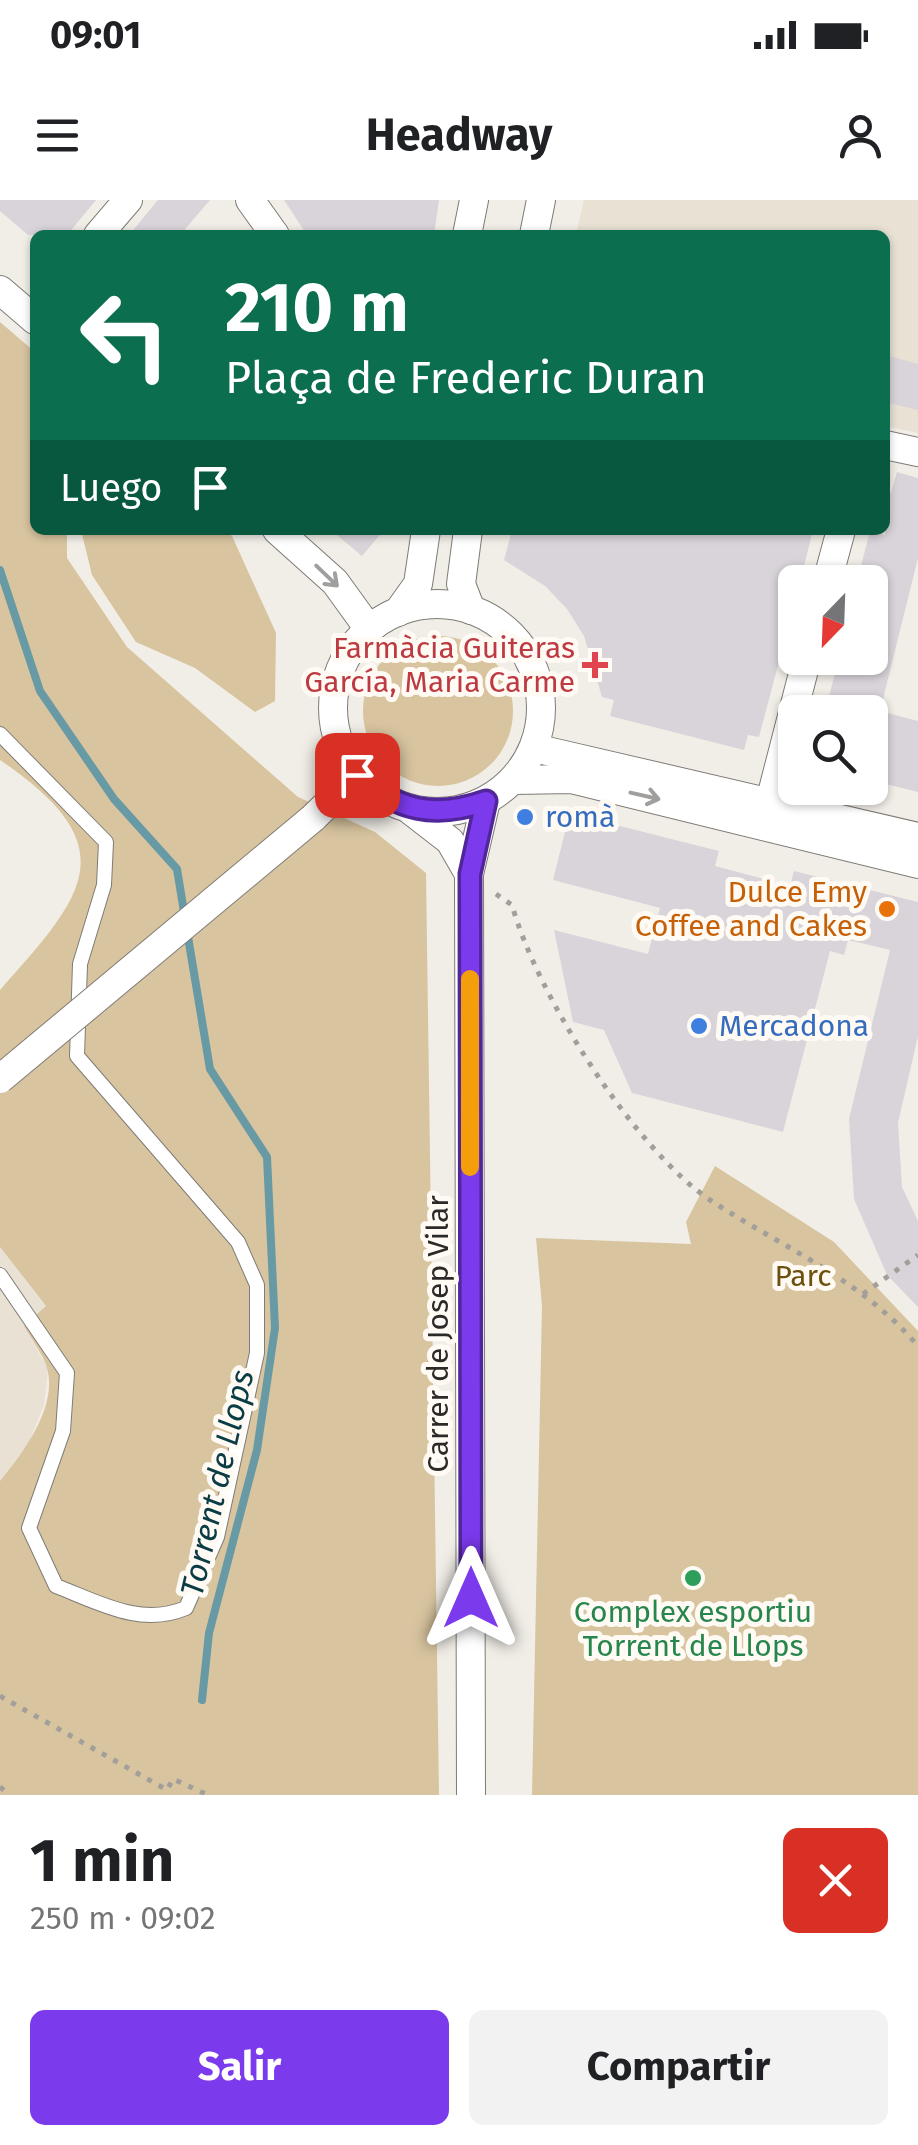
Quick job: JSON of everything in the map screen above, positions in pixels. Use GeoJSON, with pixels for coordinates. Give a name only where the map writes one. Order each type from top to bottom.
{"type":"FeatureCollection","features":[{"type":"Feature","properties":{"kind":"street"},"geometry":{"type":"LineString","coordinates":[[102,230],[128,200]]}},
{"type":"Feature","properties":{"kind":"street"},"geometry":{"type":"LineString","coordinates":[[250,200],[271,230]]}},
{"type":"Feature","properties":{"kind":"street"},"geometry":{"type":"LineString","coordinates":[[468,230],[474,200]]}},
{"type":"Feature","properties":{"kind":"street"},"geometry":{"type":"LineString","coordinates":[[535,230],[541,200]]}},
{"type":"Feature","properties":{"kind":"street"},"geometry":{"type":"LineString","coordinates":[[0,290],[30,313]]}},
{"type":"Feature","properties":{"kind":"street"},"geometry":{"type":"LineString","coordinates":[[890,446],[918,452]]}},
{"type":"Feature","properties":{"kind":"street"},"geometry":{"type":"LineString","coordinates":[[282,535],[335,582],[370,629]]}},
{"type":"Feature","properties":{"kind":"street"},"geometry":{"type":"LineString","coordinates":[[398,612],[418,584],[425,535]]}},
{"type":"Feature","properties":{"kind":"street"},"geometry":{"type":"LineString","coordinates":[[467,535],[461,584],[471,610]]}},
{"type":"Feature","properties":{"kind":"street"},"geometry":{"type":"LineString","coordinates":[[831,565],[839,535]]}},
{"type":"Feature","properties":{"kind":"street"},"geometry":{"type":"LineString","coordinates":[[406,808],[433,813],[486,801],[514,780],[534,748],[542,715],[538,681],[524,650],[501,626],[471,610],[422,605],[398,612],[370,629],[348,654],[336,683],[333,716],[340,747],[357,775],[379,795],[406,808],[450,841],[470,881]]}},
{"type":"Feature","properties":{"kind":"street"},"geometry":{"type":"LineString","coordinates":[[766,814],[803,675]]}},
{"type":"Feature","properties":{"kind":"street"},"geometry":{"type":"LineString","coordinates":[[534,748],[766,814],[918,864]]}},
{"type":"Feature","properties":{"kind":"street"},"geometry":{"type":"LineString","coordinates":[[0,1079],[313,818],[357,775]]}},
{"type":"Feature","properties":{"kind":"street"},"geometry":{"type":"LineString","coordinates":[[514,780],[572,779],[766,814],[918,836]]}},
{"type":"Feature","properties":{"kind":"street","name":"Carrer de Josep Vilar"},"geometry":{"type":"LineString","coordinates":[[471,1795],[470,881],[486,801]]}},
{"type":"Feature","properties":{"kind":"lane"},"geometry":{"type":"LineString","coordinates":[[0,734],[106,842],[104,886],[80,964],[77,1056],[238,1242],[257,1285],[257,1353],[217,1536],[186,1608],[161,1619],[118,1610],[56,1586],[29,1528],[63,1431],[67,1373],[6,1297],[0,1275]]}},
{"type":"Feature","properties":{"kind":"path"},"geometry":{"type":"LineString","coordinates":[[470,881],[504,896],[512,905],[522,939],[550,997],[629,1122],[658,1157],[715,1203],[863,1294],[918,1346]]}},
{"type":"Feature","properties":{"kind":"path"},"geometry":{"type":"LineString","coordinates":[[863,1294],[918,1256]]}},
{"type":"Feature","properties":{"kind":"path"},"geometry":{"type":"LineString","coordinates":[[0,1696],[167,1790],[173,1779],[208,1795]]}},
{"type":"Feature","properties":{"kind":"path"},"geometry":{"type":"LineString","coordinates":[[0,1788],[10,1795]]}},
{"type":"Feature","properties":{"kind":"shaded area"},"geometry":{"type":"Polygon","coordinates":[[[584,200],[918,200],[918,433],[890,427],[890,230],[577,230],[584,200]]]}},
{"type":"Feature","properties":{"kind":"shaded area"},"geometry":{"type":"Polygon","coordinates":[[[0,1247],[46,1307],[24,1326],[48,1369],[44,1405],[26,1450],[0,1481],[0,1247]]]}},
{"type":"Feature","properties":{"kind":"green space"},"geometry":{"type":"Polygon","coordinates":[[[0,322],[30,348],[30,535],[67,535],[67,558],[127,647],[298,797],[375,832],[426,873],[439,1795],[0,1795],[0,1481],[36,1429],[48,1398],[49,1383],[45,1363],[24,1326],[46,1306],[0,1247],[0,990],[54,926],[71,898],[80,872],[79,846],[66,819],[40,791],[0,760],[0,322]]]}},
{"type":"Feature","properties":{"kind":"green space"},"geometry":{"type":"Polygon","coordinates":[[[82,535],[231,535],[276,633],[275,701],[255,712],[195,668],[136,642],[92,575],[82,535]]]}},
{"type":"Feature","properties":{"kind":"green space"},"geometry":{"type":"Polygon","coordinates":[[[438,636],[467,641],[491,658],[508,682],[513,711],[508,740],[491,764],[467,781],[438,786],[409,781],[385,764],[368,740],[363,711],[368,682],[385,658],[409,641],[438,636]]]}},
{"type":"Feature","properties":{"kind":"green space","name":"Complex esportiu Torrent de Llops"},"geometry":{"type":"Polygon","coordinates":[[[715,1166],[834,1242],[918,1331],[918,1795],[532,1795],[542,1306],[536,1238],[691,1244],[686,1222],[715,1166]]]}},
{"type":"Feature","properties":{"kind":"building"},"geometry":{"type":"Polygon","coordinates":[[[0,200],[96,200],[71,230],[30,230],[30,235],[0,211],[0,200]]]}},
{"type":"Feature","properties":{"kind":"building"},"geometry":{"type":"Polygon","coordinates":[[[158,200],[210,200],[184,230],[133,230],[158,200]]]}},
{"type":"Feature","properties":{"kind":"building"},"geometry":{"type":"Polygon","coordinates":[[[284,200],[439,200],[435,230],[304,230],[284,200]]]}},
{"type":"Feature","properties":{"kind":"building"},"geometry":{"type":"Polygon","coordinates":[[[890,356],[918,364],[918,410],[890,403],[890,356]]]}},
{"type":"Feature","properties":{"kind":"building"},"geometry":{"type":"Polygon","coordinates":[[[897,472],[918,478],[918,558],[884,695],[829,695],[835,675],[888,675],[888,565],[861,565],[869,535],[890,535],[890,493],[897,472]]]}},
{"type":"Feature","properties":{"kind":"building"},"geometry":{"type":"Polygon","coordinates":[[[337,535],[380,535],[362,556],[337,535]]]}},
{"type":"Feature","properties":{"kind":"building"},"geometry":{"type":"Polygon","coordinates":[[[511,535],[812,535],[804,565],[778,565],[778,665],[759,737],[748,735],[744,750],[610,716],[614,700],[602,697],[584,636],[567,609],[545,586],[504,560],[511,535]]]}},
{"type":"Feature","properties":{"kind":"building"},"geometry":{"type":"Polygon","coordinates":[[[888,713],[918,721],[918,792],[888,784],[888,713]]]}},
{"type":"Feature","properties":{"kind":"building"},"geometry":{"type":"Polygon","coordinates":[[[584,817],[719,851],[715,866],[790,886],[794,871],[918,902],[918,1036],[898,1123],[902,1187],[918,1221],[918,1307],[887,1275],[854,1199],[849,1119],[890,950],[848,940],[844,955],[830,951],[783,1132],[632,1093],[604,1030],[573,1022],[554,930],[648,954],[660,908],[553,880],[566,828],[581,832],[584,817]]]}},
{"type":"Feature","properties":{"kind":"waterway","name":"Torrent de Llops"},"geometry":{"type":"LineString","coordinates":[[0,570],[40,691],[114,799],[177,869],[185,918]]}},
{"type":"Feature","properties":{"kind":"waterway","name":"Torrent de Llops"},"geometry":{"type":"LineString","coordinates":[[187,931],[210,1069],[267,1157],[275,1328],[257,1450],[209,1633],[202,1700]]}},
{"type":"Feature","properties":{"kind":"slow traffic"},"geometry":{"type":"LineString","coordinates":[[470,979],[470,1167]]}},
{"type":"Feature","properties":{"kind":"place","name":"Farmàcia Guiteras García, Maria Carme"},"geometry":{"type":"Point","coordinates":[595,665]}},
{"type":"Feature","properties":{"kind":"place","name":"romà"},"geometry":{"type":"Point","coordinates":[525,817]}},
{"type":"Feature","properties":{"kind":"place","name":"Dulce Emy Coffee and Cakes"},"geometry":{"type":"Point","coordinates":[887,909]}},
{"type":"Feature","properties":{"kind":"place","name":"Mercadona"},"geometry":{"type":"Point","coordinates":[699,1026]}},
{"type":"Feature","properties":{"kind":"place","name":"Complex esportiu Torrent de Llops"},"geometry":{"type":"Point","coordinates":[693,1578]}},
{"type":"Feature","properties":{"kind":"route"},"geometry":{"type":"LineString","coordinates":[[357,775],[379,795],[406,808],[433,813],[460,810],[486,801],[470,874],[471,1598]]}},
{"type":"Feature","properties":{"kind":"park label","name":"Parc"},"geometry":{"type":"Point","coordinates":[803,1276]}}]}
